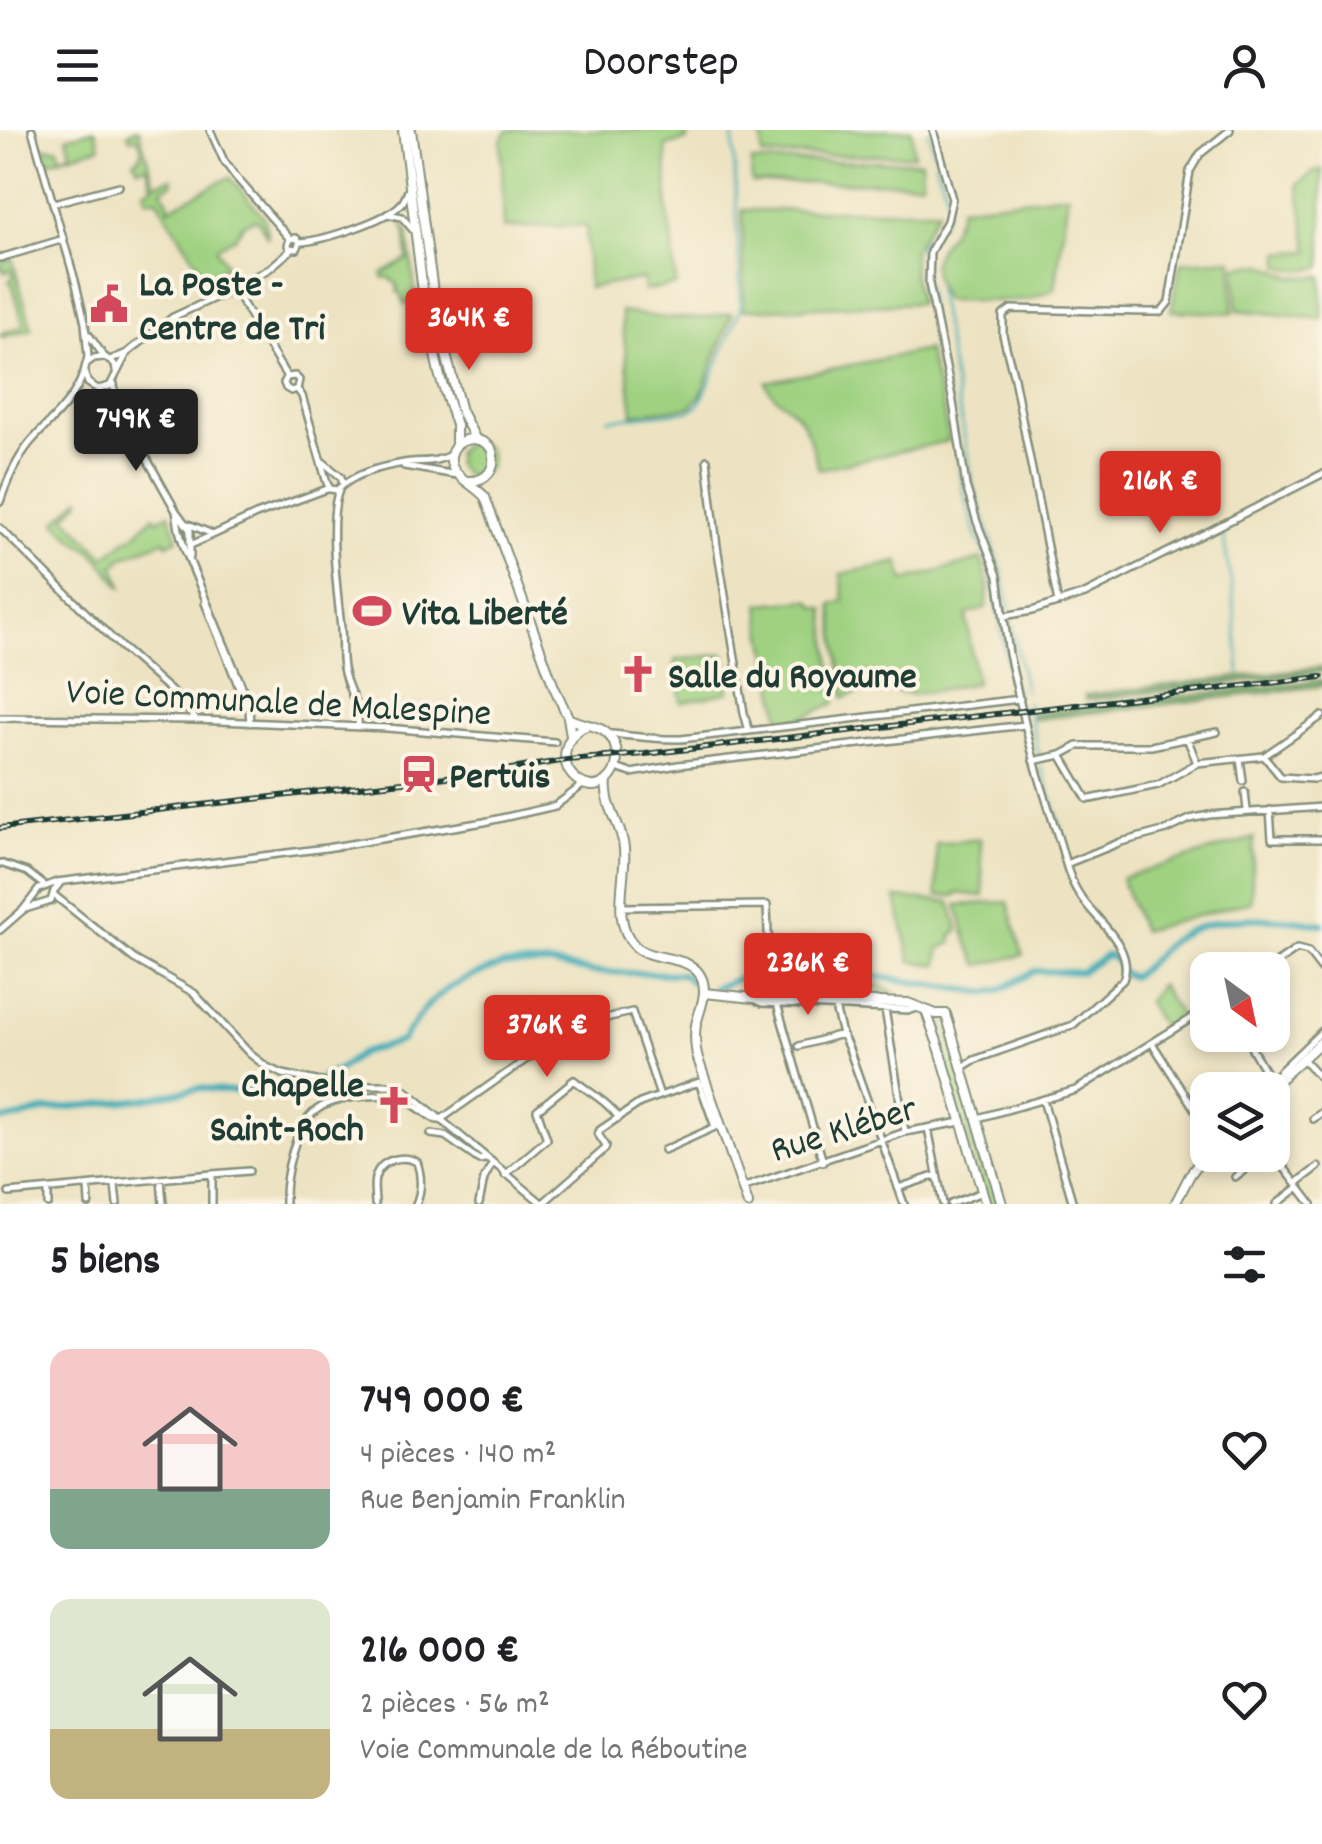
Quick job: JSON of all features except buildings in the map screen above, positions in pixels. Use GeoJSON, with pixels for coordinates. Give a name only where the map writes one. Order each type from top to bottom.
{"type":"FeatureCollection","features":[{"type":"Feature","properties":{"kind":"main road"},"geometry":{"type":"LineString","coordinates":[[403,130],[426,316],[456,425],[452,466],[458,476],[485,498],[568,718],[572,774],[606,798]]}},
{"type":"Feature","properties":{"kind":"main road"},"geometry":{"type":"LineString","coordinates":[[411,130],[440,336],[460,411],[475,438]]}},
{"type":"Feature","properties":{"kind":"main road"},"geometry":{"type":"LineString","coordinates":[[454,450],[468,438],[475,438],[488,444],[494,453],[485,498]]}},
{"type":"Feature","properties":{"kind":"main road"},"geometry":{"type":"LineString","coordinates":[[468,481],[488,476]]}},
{"type":"Feature","properties":{"kind":"main road"},"geometry":{"type":"LineString","coordinates":[[568,718],[598,728],[615,744],[616,768],[607,782],[606,798],[624,845],[625,930],[634,944],[650,955],[694,968],[703,982],[696,1028],[699,1065],[748,1204]]}},
{"type":"Feature","properties":{"kind":"main road"},"geometry":{"type":"LineString","coordinates":[[568,743],[586,726]]}},
{"type":"Feature","properties":{"kind":"main road"},"geometry":{"type":"LineString","coordinates":[[587,785],[607,782]]}},
{"type":"Feature","properties":{"kind":"main road"},"geometry":{"type":"LineString","coordinates":[[704,992],[754,998],[908,1003],[922,1007],[933,1017],[986,1204]]}},
{"type":"Feature","properties":{"kind":"main road"},"geometry":{"type":"LineString","coordinates":[[933,1017],[944,1013],[948,1016],[1002,1204]]}},
{"type":"Feature","properties":{"kind":"main road"},"geometry":{"type":"LineString","coordinates":[[1286,1072],[1321,1043]]}},
{"type":"Feature","properties":{"kind":"main road"},"geometry":{"type":"LineString","coordinates":[[1175,1204],[1192,1172]]}},
{"type":"Feature","properties":{"kind":"street"},"geometry":{"type":"LineString","coordinates":[[32,130],[86,328],[116,372]]}},
{"type":"Feature","properties":{"kind":"street"},"geometry":{"type":"LineString","coordinates":[[210,130],[235,176],[290,239]]}},
{"type":"Feature","properties":{"kind":"street"},"geometry":{"type":"LineString","coordinates":[[933,130],[952,199],[947,222],[930,252],[930,284],[966,486],[998,576],[1025,725],[1066,864],[1082,899],[1117,942],[1127,971],[1124,980],[1072,1025],[974,1060],[962,1068]]}},
{"type":"Feature","properties":{"kind":"street"},"geometry":{"type":"LineString","coordinates":[[1058,603],[1003,335],[1003,315],[1011,309],[1161,312],[1166,308],[1173,289],[1190,171],[1200,154],[1230,130]]}},
{"type":"Feature","properties":{"kind":"street"},"geometry":{"type":"LineString","coordinates":[[384,215],[403,202],[411,184]]}},
{"type":"Feature","properties":{"kind":"street"},"geometry":{"type":"LineString","coordinates":[[54,203],[119,186]]}},
{"type":"Feature","properties":{"kind":"street"},"geometry":{"type":"LineString","coordinates":[[300,242],[322,239],[391,214],[402,218],[418,237]]}},
{"type":"Feature","properties":{"kind":"street"},"geometry":{"type":"LineString","coordinates":[[0,258],[64,239]]}},
{"type":"Feature","properties":{"kind":"street"},"geometry":{"type":"LineString","coordinates":[[290,239],[300,242]]}},
{"type":"Feature","properties":{"kind":"street"},"geometry":{"type":"LineString","coordinates":[[290,239],[291,250]]}},
{"type":"Feature","properties":{"kind":"street"},"geometry":{"type":"LineString","coordinates":[[85,369],[94,358],[127,352],[172,317],[234,289],[298,248],[300,242]]}},
{"type":"Feature","properties":{"kind":"street"},"geometry":{"type":"LineString","coordinates":[[234,289],[287,377],[286,388],[297,389],[302,396],[335,508]]}},
{"type":"Feature","properties":{"kind":"street"},"geometry":{"type":"LineString","coordinates":[[0,502],[20,456],[76,391],[88,356],[86,328]]}},
{"type":"Feature","properties":{"kind":"street"},"geometry":{"type":"LineString","coordinates":[[127,352],[116,372],[115,397],[176,511],[189,527],[191,561]]}},
{"type":"Feature","properties":{"kind":"street"},"geometry":{"type":"LineString","coordinates":[[85,369],[88,383],[125,419]]}},
{"type":"Feature","properties":{"kind":"street"},"geometry":{"type":"LineString","coordinates":[[76,391],[110,386],[114,381]]}},
{"type":"Feature","properties":{"kind":"street"},"geometry":{"type":"LineString","coordinates":[[192,546],[329,485],[396,465],[437,462],[454,450]]}},
{"type":"Feature","properties":{"kind":"street"},"geometry":{"type":"LineString","coordinates":[[707,460],[717,546],[749,731]]}},
{"type":"Feature","properties":{"kind":"street"},"geometry":{"type":"LineString","coordinates":[[322,461],[340,481]]}},
{"type":"Feature","properties":{"kind":"street"},"geometry":{"type":"LineString","coordinates":[[396,465],[458,476]]}},
{"type":"Feature","properties":{"kind":"street"},"geometry":{"type":"LineString","coordinates":[[329,485],[332,474],[340,481]]}},
{"type":"Feature","properties":{"kind":"street"},"geometry":{"type":"LineString","coordinates":[[1004,616],[1085,594],[1322,474]]}},
{"type":"Feature","properties":{"kind":"street"},"geometry":{"type":"LineString","coordinates":[[340,481],[334,557],[342,666],[359,710],[358,728]]}},
{"type":"Feature","properties":{"kind":"street"},"geometry":{"type":"LineString","coordinates":[[318,491],[335,508]]}},
{"type":"Feature","properties":{"kind":"street"},"geometry":{"type":"LineString","coordinates":[[176,511],[181,538],[246,702],[250,723]]}},
{"type":"Feature","properties":{"kind":"street"},"geometry":{"type":"LineString","coordinates":[[189,527],[213,534]]}},
{"type":"Feature","properties":{"kind":"street"},"geometry":{"type":"LineString","coordinates":[[181,538],[189,527]]}},
{"type":"Feature","properties":{"kind":"street"},"geometry":{"type":"LineString","coordinates":[[0,528],[181,700],[196,720]]}},
{"type":"Feature","properties":{"kind":"street"},"geometry":{"type":"LineString","coordinates":[[181,538],[192,546]]}},
{"type":"Feature","properties":{"kind":"street"},"geometry":{"type":"LineString","coordinates":[[607,733],[665,740],[1021,707]]}},
{"type":"Feature","properties":{"kind":"street"},"geometry":{"type":"LineString","coordinates":[[1062,755],[1091,799],[1158,785],[1197,763],[1264,756],[1322,716]]}},
{"type":"Feature","properties":{"kind":"street","name":"Voie Communale de Malespine"},"geometry":{"type":"LineString","coordinates":[[0,718],[196,720],[568,743]]}},
{"type":"Feature","properties":{"kind":"street"},"geometry":{"type":"LineString","coordinates":[[616,768],[631,773],[1025,725]]}},
{"type":"Feature","properties":{"kind":"street"},"geometry":{"type":"LineString","coordinates":[[1034,761],[1062,755],[1078,746],[1151,746],[1217,732]]}},
{"type":"Feature","properties":{"kind":"street"},"geometry":{"type":"LineString","coordinates":[[615,744],[625,735]]}},
{"type":"Feature","properties":{"kind":"street"},"geometry":{"type":"LineString","coordinates":[[1187,738],[1197,763]]}},
{"type":"Feature","properties":{"kind":"street"},"geometry":{"type":"LineString","coordinates":[[1264,756],[1281,777],[1322,777]]}},
{"type":"Feature","properties":{"kind":"street"},"geometry":{"type":"LineString","coordinates":[[1240,758],[1244,781]]}},
{"type":"Feature","properties":{"kind":"street"},"geometry":{"type":"LineString","coordinates":[[570,794],[572,774]]}},
{"type":"Feature","properties":{"kind":"street"},"geometry":{"type":"LineString","coordinates":[[0,930],[62,881],[353,844],[546,809],[587,785]]}},
{"type":"Feature","properties":{"kind":"street"},"geometry":{"type":"LineString","coordinates":[[1245,792],[1247,810]]}},
{"type":"Feature","properties":{"kind":"street"},"geometry":{"type":"LineString","coordinates":[[1066,864],[1190,819],[1247,810],[1322,807]]}},
{"type":"Feature","properties":{"kind":"street"},"geometry":{"type":"LineString","coordinates":[[1270,810],[1272,839],[1322,838]]}},
{"type":"Feature","properties":{"kind":"street"},"geometry":{"type":"LineString","coordinates":[[0,863],[33,876],[134,960],[194,993],[266,1067],[344,1086],[398,1086],[542,1204],[605,1149],[598,1132],[640,1104],[699,1082],[718,1126],[664,1150]]}},
{"type":"Feature","properties":{"kind":"street"},"geometry":{"type":"LineString","coordinates":[[24,910],[48,902],[46,890]]}},
{"type":"Feature","properties":{"kind":"street"},"geometry":{"type":"LineString","coordinates":[[42,902],[46,890]]}},
{"type":"Feature","properties":{"kind":"street"},"geometry":{"type":"LineString","coordinates":[[622,907],[767,905],[768,958]]}},
{"type":"Feature","properties":{"kind":"street"},"geometry":{"type":"LineString","coordinates":[[1290,954],[1297,949],[1308,952],[1322,970]]}},
{"type":"Feature","properties":{"kind":"street"},"geometry":{"type":"LineString","coordinates":[[754,998],[762,1004],[835,1008],[922,1007]]}},
{"type":"Feature","properties":{"kind":"street"},"geometry":{"type":"LineString","coordinates":[[777,1004],[823,1162]]}},
{"type":"Feature","properties":{"kind":"street"},"geometry":{"type":"LineString","coordinates":[[835,1008],[904,1204]]}},
{"type":"Feature","properties":{"kind":"street"},"geometry":{"type":"LineString","coordinates":[[885,1010],[905,1132]]}},
{"type":"Feature","properties":{"kind":"street"},"geometry":{"type":"LineString","coordinates":[[285,1204],[284,1185],[294,1146],[317,1109],[342,1099],[398,1096],[440,1120],[575,1025],[632,1012],[660,1096]]}},
{"type":"Feature","properties":{"kind":"street"},"geometry":{"type":"LineString","coordinates":[[976,1118],[1076,1090],[1190,1019]]}},
{"type":"Feature","properties":{"kind":"street"},"geometry":{"type":"LineString","coordinates":[[1283,1072],[1322,1030]]}},
{"type":"Feature","properties":{"kind":"street"},"geometry":{"type":"LineString","coordinates":[[799,1046],[842,1034]]}},
{"type":"Feature","properties":{"kind":"street"},"geometry":{"type":"LineString","coordinates":[[1152,1043],[1190,1102]]}},
{"type":"Feature","properties":{"kind":"street"},"geometry":{"type":"LineString","coordinates":[[1302,1058],[1322,1080]]}},
{"type":"Feature","properties":{"kind":"street"},"geometry":{"type":"LineString","coordinates":[[505,1175],[546,1138],[537,1110],[574,1080],[610,1105],[619,1118]]}},
{"type":"Feature","properties":{"kind":"street"},"geometry":{"type":"LineString","coordinates":[[1042,1100],[1073,1204]]}},
{"type":"Feature","properties":{"kind":"street"},"geometry":{"type":"LineString","coordinates":[[1313,1119],[1322,1112]]}},
{"type":"Feature","properties":{"kind":"street","name":"Rue Kléber"},"geometry":{"type":"LineString","coordinates":[[742,1188],[905,1132],[962,1122]]}},
{"type":"Feature","properties":{"kind":"street"},"geometry":{"type":"LineString","coordinates":[[928,1127],[943,1204]]}},
{"type":"Feature","properties":{"kind":"street"},"geometry":{"type":"LineString","coordinates":[[431,1134],[446,1136],[480,1160],[486,1158]]}},
{"type":"Feature","properties":{"kind":"street"},"geometry":{"type":"LineString","coordinates":[[375,1204],[378,1171],[390,1161],[408,1158],[418,1162],[421,1173],[416,1204]]}},
{"type":"Feature","properties":{"kind":"street"},"geometry":{"type":"LineString","coordinates":[[480,1204],[484,1179],[492,1164]]}},
{"type":"Feature","properties":{"kind":"street"},"geometry":{"type":"LineString","coordinates":[[1277,1204],[1318,1167]]}},
{"type":"Feature","properties":{"kind":"street"},"geometry":{"type":"LineString","coordinates":[[9,1193],[249,1171]]}},
{"type":"Feature","properties":{"kind":"street"},"geometry":{"type":"LineString","coordinates":[[1235,1178],[1243,1172]]}},
{"type":"Feature","properties":{"kind":"street"},"geometry":{"type":"LineString","coordinates":[[1288,1172],[1312,1204]]}},
{"type":"Feature","properties":{"kind":"street"},"geometry":{"type":"LineString","coordinates":[[212,1174],[212,1204]]}},
{"type":"Feature","properties":{"kind":"street"},"geometry":{"type":"LineString","coordinates":[[898,1188],[937,1176]]}},
{"type":"Feature","properties":{"kind":"street"},"geometry":{"type":"LineString","coordinates":[[161,1179],[163,1204]]}},
{"type":"Feature","properties":{"kind":"street"},"geometry":{"type":"LineString","coordinates":[[115,1185],[116,1204]]}},
{"type":"Feature","properties":{"kind":"street"},"geometry":{"type":"LineString","coordinates":[[88,1187],[89,1204]]}},
{"type":"Feature","properties":{"kind":"street"},"geometry":{"type":"LineString","coordinates":[[48,1191],[48,1204]]}},
{"type":"Feature","properties":{"kind":"street"},"geometry":{"type":"LineString","coordinates":[[951,1204],[982,1192]]}},
{"type":"Feature","properties":{"kind":"green space"},"geometry":{"type":"Polygon","coordinates":[[[95,130],[100,147],[47,162],[44,147],[58,148],[61,157],[71,153],[67,137],[95,130]]]}},
{"type":"Feature","properties":{"kind":"green space"},"geometry":{"type":"Polygon","coordinates":[[[139,130],[155,184],[172,178],[173,183],[162,189],[170,206],[167,209],[230,177],[264,217],[268,238],[255,219],[216,248],[227,266],[215,271],[221,281],[232,276],[229,271],[237,277],[268,266],[216,293],[158,199],[146,199],[144,190],[152,187],[147,166],[138,168],[134,161],[142,149],[137,137],[130,139],[128,134],[139,130]]]}},
{"type":"Feature","properties":{"kind":"green space"},"geometry":{"type":"Polygon","coordinates":[[[508,130],[686,130],[687,140],[666,146],[668,216],[676,285],[644,291],[643,279],[588,288],[586,225],[504,228],[501,140],[508,130]]]}},
{"type":"Feature","properties":{"kind":"green space"},"geometry":{"type":"Polygon","coordinates":[[[762,130],[912,130],[914,155],[762,156],[762,130]]]}},
{"type":"Feature","properties":{"kind":"green space"},"geometry":{"type":"Polygon","coordinates":[[[921,161],[922,182],[752,183],[751,162],[921,161]]]}},
{"type":"Feature","properties":{"kind":"green space"},"geometry":{"type":"Polygon","coordinates":[[[1322,169],[1322,267],[1301,270],[1280,265],[1280,253],[1309,251],[1298,184],[1322,169]]]}},
{"type":"Feature","properties":{"kind":"green space"},"geometry":{"type":"Polygon","coordinates":[[[1068,194],[1055,289],[1030,299],[944,300],[936,283],[934,259],[960,207],[1068,194]]]}},
{"type":"Feature","properties":{"kind":"green space"},"geometry":{"type":"Polygon","coordinates":[[[742,210],[938,210],[913,250],[919,303],[744,310],[742,210]]]}},
{"type":"Feature","properties":{"kind":"green space"},"geometry":{"type":"Polygon","coordinates":[[[399,220],[408,231],[415,291],[412,301],[405,305],[397,292],[398,286],[382,274],[408,259],[405,229],[399,220]]]}},
{"type":"Feature","properties":{"kind":"green space"},"geometry":{"type":"Polygon","coordinates":[[[12,258],[32,329],[2,337],[0,334],[24,326],[9,282],[12,271],[5,273],[0,269],[3,261],[12,258]]]}},
{"type":"Feature","properties":{"kind":"green space"},"geometry":{"type":"Polygon","coordinates":[[[1232,259],[1233,313],[1171,311],[1183,262],[1232,259]]]}},
{"type":"Feature","properties":{"kind":"green space"},"geometry":{"type":"Polygon","coordinates":[[[1264,264],[1293,277],[1322,276],[1322,319],[1237,310],[1236,266],[1264,264]]]}},
{"type":"Feature","properties":{"kind":"green space"},"geometry":{"type":"Polygon","coordinates":[[[621,312],[666,318],[732,313],[701,395],[690,407],[633,414],[621,312]]]}},
{"type":"Feature","properties":{"kind":"green space"},"geometry":{"type":"Polygon","coordinates":[[[927,350],[948,441],[819,469],[802,422],[766,382],[927,350]]]}},
{"type":"Feature","properties":{"kind":"green space"},"geometry":{"type":"Polygon","coordinates":[[[473,442],[485,447],[490,459],[485,471],[473,476],[461,471],[456,459],[461,447],[473,442]]]}},
{"type":"Feature","properties":{"kind":"green space"},"geometry":{"type":"Polygon","coordinates":[[[80,498],[66,517],[105,557],[154,516],[157,520],[169,513],[178,539],[167,544],[165,540],[119,559],[120,563],[114,565],[123,589],[94,553],[56,522],[80,498]]]}},
{"type":"Feature","properties":{"kind":"green space"},"geometry":{"type":"Polygon","coordinates":[[[981,559],[988,584],[987,602],[985,608],[966,615],[976,683],[912,695],[871,687],[844,698],[832,605],[844,601],[841,574],[899,562],[904,581],[981,559]]]}},
{"type":"Feature","properties":{"kind":"green space"},"geometry":{"type":"Polygon","coordinates":[[[810,600],[825,609],[835,703],[800,719],[781,720],[760,604],[810,600]]]}},
{"type":"Feature","properties":{"kind":"green space"},"geometry":{"type":"Polygon","coordinates":[[[724,654],[729,692],[681,702],[675,660],[724,654]]]}},
{"type":"Feature","properties":{"kind":"green space"},"geometry":{"type":"Polygon","coordinates":[[[1322,667],[1322,672],[1086,700],[1085,695],[1322,667]]]}},
{"type":"Feature","properties":{"kind":"green space"},"geometry":{"type":"Polygon","coordinates":[[[1322,680],[1322,686],[1034,719],[1033,713],[1322,680]]]}},
{"type":"Feature","properties":{"kind":"green space"},"geometry":{"type":"Polygon","coordinates":[[[1254,838],[1251,901],[1142,931],[1121,878],[1254,838]]]}},
{"type":"Feature","properties":{"kind":"green space"},"geometry":{"type":"Polygon","coordinates":[[[980,839],[984,896],[937,896],[936,844],[980,839]]]}},
{"type":"Feature","properties":{"kind":"green space"},"geometry":{"type":"Polygon","coordinates":[[[896,898],[950,902],[959,930],[951,936],[952,943],[940,948],[938,965],[911,961],[896,898]]]}},
{"type":"Feature","properties":{"kind":"green space"},"geometry":{"type":"Polygon","coordinates":[[[1008,902],[1023,955],[979,965],[968,944],[957,905],[1008,902]]]}},
{"type":"Feature","properties":{"kind":"green space"},"geometry":{"type":"Polygon","coordinates":[[[773,974],[881,985],[894,993],[864,985],[803,984],[802,980],[773,974]]]}},
{"type":"Feature","properties":{"kind":"green space"},"geometry":{"type":"Polygon","coordinates":[[[1160,984],[1182,1019],[1170,1027],[1162,1027],[1147,1002],[1160,984]]]}},
{"type":"Feature","properties":{"kind":"green space"},"geometry":{"type":"Polygon","coordinates":[[[944,1016],[1001,1204],[988,1204],[932,1020],[944,1016]]]}},
{"type":"Feature","properties":{"kind":"waterway"},"geometry":{"type":"LineString","coordinates":[[608,419],[690,411],[704,395],[741,307],[733,130]]}},
{"type":"Feature","properties":{"kind":"waterway"},"geometry":{"type":"LineString","coordinates":[[928,130],[934,153]]}},
{"type":"Feature","properties":{"kind":"waterway"},"geometry":{"type":"LineString","coordinates":[[925,279],[919,245],[943,220],[947,206],[935,161]]}},
{"type":"Feature","properties":{"kind":"waterway"},"geometry":{"type":"LineString","coordinates":[[926,285],[932,344],[949,400],[963,489],[976,534],[991,566],[1015,695]]}},
{"type":"Feature","properties":{"kind":"waterway"},"geometry":{"type":"LineString","coordinates":[[937,290],[973,485],[1003,575],[1009,609]]}},
{"type":"Feature","properties":{"kind":"waterway"},"geometry":{"type":"LineString","coordinates":[[1222,528],[1240,673]]}},
{"type":"Feature","properties":{"kind":"waterway"},"geometry":{"type":"LineString","coordinates":[[1011,620],[1025,691]]}},
{"type":"Feature","properties":{"kind":"waterway"},"geometry":{"type":"LineString","coordinates":[[1027,702],[1039,756]]}},
{"type":"Feature","properties":{"kind":"waterway"},"geometry":{"type":"LineString","coordinates":[[1017,703],[1021,716]]}},
{"type":"Feature","properties":{"kind":"waterway"},"geometry":{"type":"LineString","coordinates":[[1041,767],[1065,839]]}},
{"type":"Feature","properties":{"kind":"waterway"},"geometry":{"type":"LineString","coordinates":[[714,988],[782,969],[865,975],[988,993],[1035,971],[1081,972],[1106,955],[1114,958],[1121,972],[1131,977],[1171,941],[1224,921],[1265,919],[1322,924]]}},
{"type":"Feature","properties":{"kind":"waterway"},"geometry":{"type":"LineString","coordinates":[[0,1120],[200,1088],[260,1091],[293,1084],[314,1086],[361,1053],[401,1041],[428,1005],[447,989],[503,965],[550,964],[592,972],[682,974],[699,988]]}},
{"type":"Feature","properties":{"kind":"railway"},"geometry":{"type":"LineString","coordinates":[[0,828],[567,760],[1322,677]]}},
{"type":"Feature","properties":{"kind":"place","name":"La Poste - Centre de Tri"},"geometry":{"type":"Point","coordinates":[109,304]}},
{"type":"Feature","properties":{"kind":"place","name":"Vita Liberté"},"geometry":{"type":"Point","coordinates":[372,611]}},
{"type":"Feature","properties":{"kind":"place","name":"Salle du Royaume"},"geometry":{"type":"Point","coordinates":[638,674]}},
{"type":"Feature","properties":{"kind":"place","name":"Pertuis"},"geometry":{"type":"Point","coordinates":[419,774]}},
{"type":"Feature","properties":{"kind":"place","name":"Chapelle Saint-Roch"},"geometry":{"type":"Point","coordinates":[394,1105]}}]}
